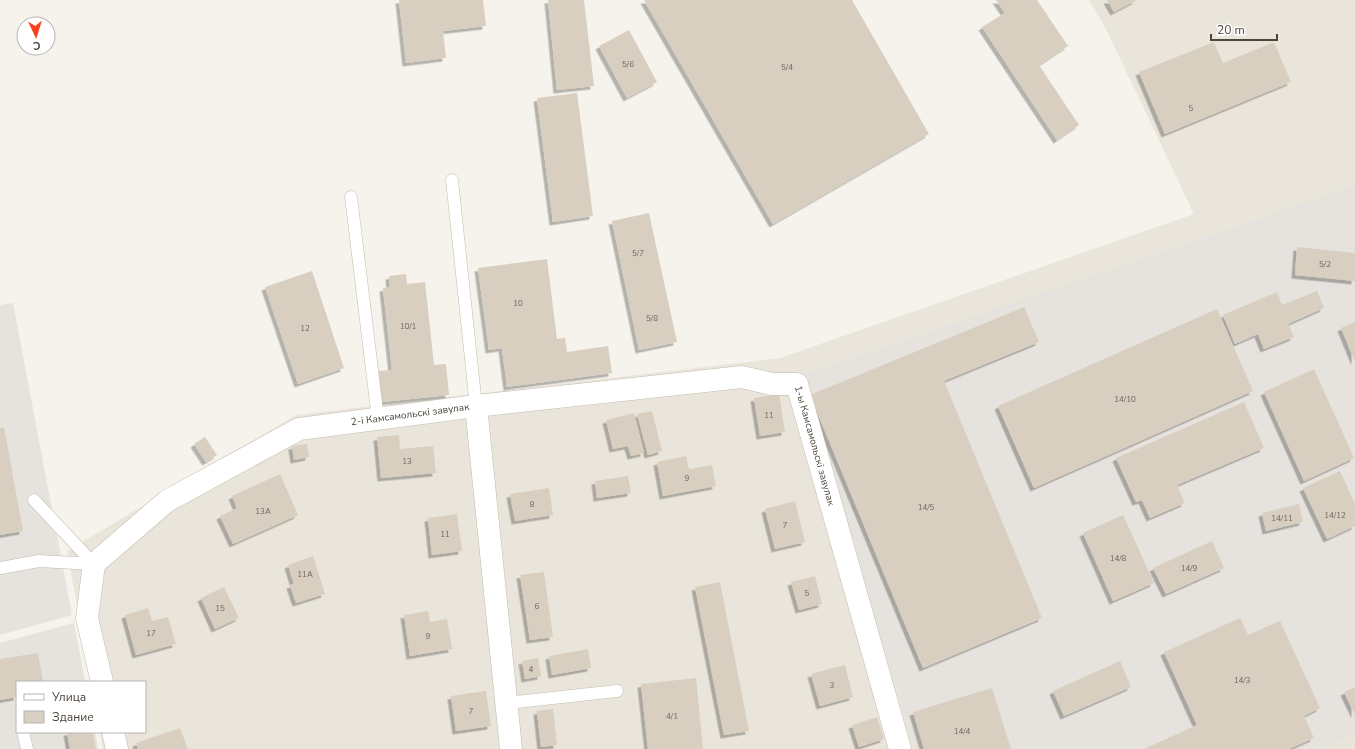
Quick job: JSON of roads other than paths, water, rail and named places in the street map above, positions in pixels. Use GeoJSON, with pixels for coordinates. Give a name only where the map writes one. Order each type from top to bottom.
{"type":"FeatureCollection","features":[{"type":"Feature","properties":{"kind":"street","name":"1-ы Камсамольскі завулак"},"geometry":{"type":"LineString","coordinates":[[476,406],[742,377],[772,384],[797,384],[900,749]]}},
{"type":"Feature","properties":{"kind":"street","name":"2-і Камсамольскі завулак"},"geometry":{"type":"LineString","coordinates":[[94,564],[167,501],[299,429],[476,406],[511,749]]}},
{"type":"Feature","properties":{"kind":"street"},"geometry":{"type":"LineString","coordinates":[[94,564],[87,618],[102,681]]}},
{"type":"Feature","properties":{"kind":"street"},"geometry":{"type":"LineString","coordinates":[[113,733],[117,749]]}},
{"type":"Feature","properties":{"kind":"lane"},"geometry":{"type":"LineString","coordinates":[[452,180],[476,406]]}},
{"type":"Feature","properties":{"kind":"lane"},"geometry":{"type":"LineString","coordinates":[[351,197],[378,419]]}},
{"type":"Feature","properties":{"kind":"lane"},"geometry":{"type":"LineString","coordinates":[[34,500],[94,564]]}},
{"type":"Feature","properties":{"kind":"lane"},"geometry":{"type":"LineString","coordinates":[[0,568],[38,561],[94,564]]}},
{"type":"Feature","properties":{"kind":"lane"},"geometry":{"type":"LineString","coordinates":[[507,703],[617,691]]}},
{"type":"Feature","properties":{"kind":"lane"},"geometry":{"type":"LineString","coordinates":[[23,733],[27,749]]}}]}
